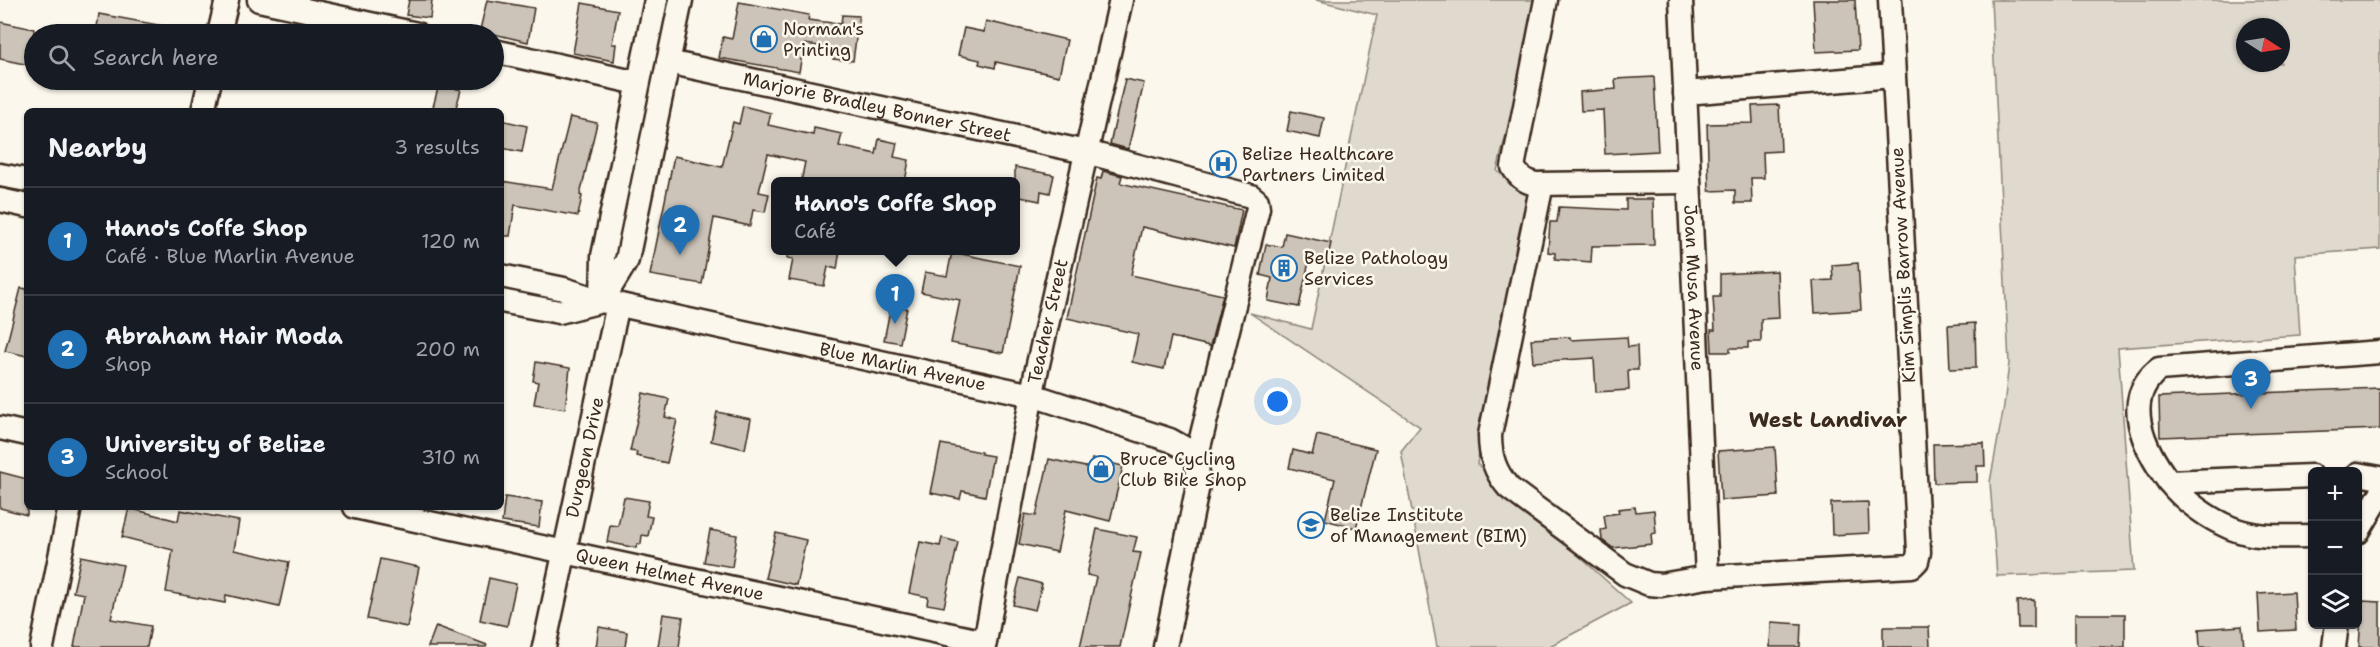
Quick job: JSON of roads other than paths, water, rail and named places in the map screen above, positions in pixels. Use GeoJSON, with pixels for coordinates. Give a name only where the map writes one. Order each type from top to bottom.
{"type":"FeatureCollection","features":[{"type":"Feature","properties":{"kind":"street"},"geometry":{"type":"LineString","coordinates":[[221,24],[227,0]]}},
{"type":"Feature","properties":{"kind":"street"},"geometry":{"type":"LineString","coordinates":[[259,0],[371,24]]}},
{"type":"Feature","properties":{"kind":"street"},"geometry":{"type":"LineString","coordinates":[[610,303],[603,256],[656,0]]}},
{"type":"Feature","properties":{"kind":"street"},"geometry":{"type":"LineString","coordinates":[[610,303],[627,260],[681,0]]}},
{"type":"Feature","properties":{"kind":"street","name":"Teacher Street"},"geometry":{"type":"LineString","coordinates":[[985,644],[1032,395],[1122,0]]}},
{"type":"Feature","properties":{"kind":"street"},"geometry":{"type":"LineString","coordinates":[[1546,0],[1514,167],[1525,180],[1542,184],[1688,182]]}},
{"type":"Feature","properties":{"kind":"street","name":"Joan Musa Avenue"},"geometry":{"type":"LineString","coordinates":[[1681,0],[1707,577]]}},
{"type":"Feature","properties":{"kind":"street","name":"Kim Simplis Barrow Avenue"},"geometry":{"type":"LineString","coordinates":[[1707,577],[1906,568],[1915,564],[1919,552],[1890,0]]}},
{"type":"Feature","properties":{"kind":"street"},"geometry":{"type":"LineString","coordinates":[[504,53],[638,82]]}},
{"type":"Feature","properties":{"kind":"street","name":"Marjorie Bradley Bonner Street"},"geometry":{"type":"LineString","coordinates":[[668,62],[1086,152],[1251,196],[1257,201],[1258,208],[1197,455]]}},
{"type":"Feature","properties":{"kind":"street"},"geometry":{"type":"LineString","coordinates":[[1685,93],[1893,75]]}},
{"type":"Feature","properties":{"kind":"street"},"geometry":{"type":"LineString","coordinates":[[204,108],[208,90]]}},
{"type":"Feature","properties":{"kind":"street"},"geometry":{"type":"LineString","coordinates":[[0,175],[24,179]]}},
{"type":"Feature","properties":{"kind":"street"},"geometry":{"type":"LineString","coordinates":[[1542,184],[1490,435],[1493,464],[1509,488],[1625,574],[1649,584],[1661,585],[1707,577]]}},
{"type":"Feature","properties":{"kind":"street"},"geometry":{"type":"LineString","coordinates":[[0,200],[24,205]]}},
{"type":"Feature","properties":{"kind":"street","name":"Blue Marlin Avenue"},"geometry":{"type":"LineString","coordinates":[[504,277],[564,289],[610,303],[1032,395],[1170,440],[1197,455]]}},
{"type":"Feature","properties":{"kind":"street","name":"Blue Marlin Avenue"},"geometry":{"type":"LineString","coordinates":[[504,302],[559,312],[610,303]]}},
{"type":"Feature","properties":{"kind":"street","name":"Durgeon Drive"},"geometry":{"type":"LineString","coordinates":[[544,647],[566,554],[610,303]]}},
{"type":"Feature","properties":{"kind":"street"},"geometry":{"type":"LineString","coordinates":[[2308,536],[2255,536],[2230,528],[2206,515],[2169,482],[2148,448],[2137,409],[2140,390],[2159,369],[2380,352]]}},
{"type":"Feature","properties":{"kind":"street"},"geometry":{"type":"LineString","coordinates":[[0,428],[24,433]]}},
{"type":"Feature","properties":{"kind":"street"},"geometry":{"type":"LineString","coordinates":[[1165,647],[1198,485],[1197,455]]}},
{"type":"Feature","properties":{"kind":"street"},"geometry":{"type":"LineString","coordinates":[[2362,475],[2380,478]]}},
{"type":"Feature","properties":{"kind":"street"},"geometry":{"type":"LineString","coordinates":[[2169,482],[2308,476]]}},
{"type":"Feature","properties":{"kind":"street"},"geometry":{"type":"LineString","coordinates":[[2362,525],[2380,495]]}},
{"type":"Feature","properties":{"kind":"street"},"geometry":{"type":"LineString","coordinates":[[42,647],[69,510]]}},
{"type":"Feature","properties":{"kind":"street","name":"Queen Helmet Avenue"},"geometry":{"type":"LineString","coordinates":[[368,510],[985,644]]}},
{"type":"Feature","properties":{"kind":"street"},"geometry":{"type":"LineString","coordinates":[[2334,647],[2336,629]]}},
{"type":"Feature","properties":{"kind":"place","name":"Norman's Printing"},"geometry":{"type":"Point","coordinates":[764,39]}},
{"type":"Feature","properties":{"kind":"place","name":"Belize Healthcare Partners Limited"},"geometry":{"type":"Point","coordinates":[1223,164]}},
{"type":"Feature","properties":{"kind":"place","name":"Abraham Hair Moda"},"geometry":{"type":"Point","coordinates":[680,255]}},
{"type":"Feature","properties":{"kind":"place","name":"Belize Pathology Services"},"geometry":{"type":"Point","coordinates":[1284,268]}},
{"type":"Feature","properties":{"kind":"place","name":"Hano's Coffe Shop"},"geometry":{"type":"Point","coordinates":[895,324]}},
{"type":"Feature","properties":{"kind":"place","name":"University of Belize"},"geometry":{"type":"Point","coordinates":[2251,409]}},
{"type":"Feature","properties":{"kind":"place","name":"Bruce Cycling Club Bike Shop"},"geometry":{"type":"Point","coordinates":[1101,469]}},
{"type":"Feature","properties":{"kind":"place","name":"Belize Institute of Management (BIM)"},"geometry":{"type":"Point","coordinates":[1311,525]}},
{"type":"Feature","properties":{"kind":"district","name":"West Landivar"},"geometry":{"type":"Point","coordinates":[1828,420]}}]}
